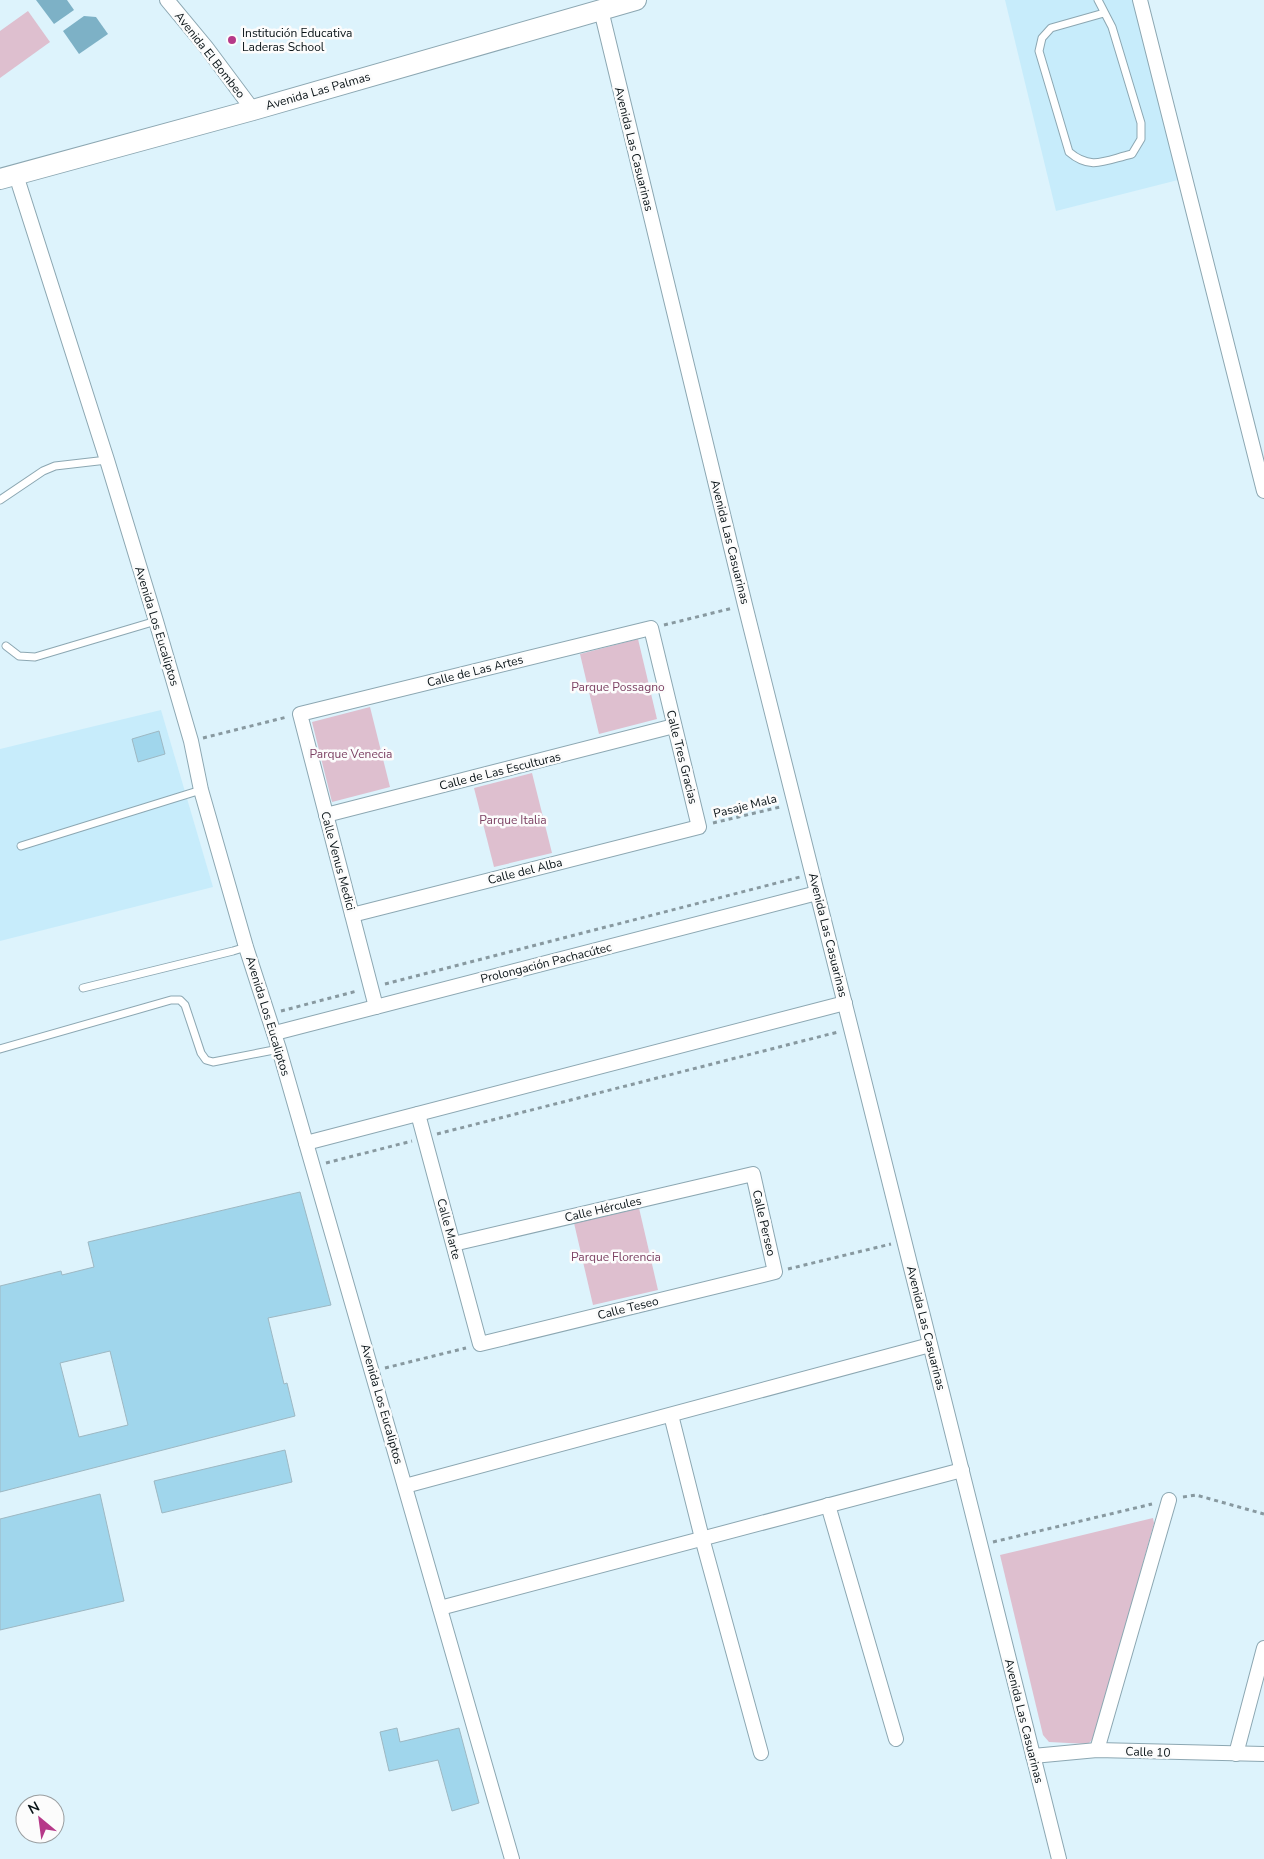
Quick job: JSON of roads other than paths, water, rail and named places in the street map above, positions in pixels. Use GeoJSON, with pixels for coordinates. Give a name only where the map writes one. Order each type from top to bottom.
{"type":"FeatureCollection","features":[{"type":"Feature","properties":{"kind":"main road","name":"Avenida Las Palmas"},"geometry":{"type":"LineString","coordinates":[[8,177],[253,110],[599,5],[636,0]]}},
{"type":"Feature","properties":{"kind":"street","name":"Avenida El Bombeo"},"geometry":{"type":"LineString","coordinates":[[167,0],[206,47],[253,110]]}},
{"type":"Feature","properties":{"kind":"street"},"geometry":{"type":"LineString","coordinates":[[1140,0],[1264,491]]}},
{"type":"Feature","properties":{"kind":"street","name":"Avenida Las Casuarinas"},"geometry":{"type":"LineString","coordinates":[[599,5],[812,874],[1059,1859]]}},
{"type":"Feature","properties":{"kind":"street","name":"Avenida Los Eucaliptos"},"geometry":{"type":"LineString","coordinates":[[8,177],[107,460],[156,621],[191,741],[201,790],[246,947],[280,1049],[512,1859]]}},
{"type":"Feature","properties":{"kind":"street","name":"Calle de Las Artes"},"geometry":{"type":"LineString","coordinates":[[300,714],[651,628]]}},
{"type":"Feature","properties":{"kind":"street","name":"Calle Tres Gracias"},"geometry":{"type":"LineString","coordinates":[[651,628],[699,827]]}},
{"type":"Feature","properties":{"kind":"street","name":"Calle Venus Medici"},"geometry":{"type":"LineString","coordinates":[[300,714],[376,1007]]}},
{"type":"Feature","properties":{"kind":"street","name":"Calle de Las Esculturas"},"geometry":{"type":"LineString","coordinates":[[326,815],[674,726]]}},
{"type":"Feature","properties":{"kind":"street","name":"Calle del Alba"},"geometry":{"type":"LineString","coordinates":[[352,915],[699,827]]}},
{"type":"Feature","properties":{"kind":"street","name":"Prolongación Pachacútec"},"geometry":{"type":"LineString","coordinates":[[275,1033],[818,893]]}},
{"type":"Feature","properties":{"kind":"street"},"geometry":{"type":"LineString","coordinates":[[306,1143],[845,1003]]}},
{"type":"Feature","properties":{"kind":"street","name":"Calle Marte"},"geometry":{"type":"LineString","coordinates":[[418,1114],[480,1344]]}},
{"type":"Feature","properties":{"kind":"street","name":"Calle Hércules"},"geometry":{"type":"LineString","coordinates":[[453,1244],[753,1174]]}},
{"type":"Feature","properties":{"kind":"street","name":"Calle Perseo"},"geometry":{"type":"LineString","coordinates":[[753,1174],[775,1272]]}},
{"type":"Feature","properties":{"kind":"street","name":"Calle Teseo"},"geometry":{"type":"LineString","coordinates":[[480,1344],[775,1272]]}},
{"type":"Feature","properties":{"kind":"street"},"geometry":{"type":"LineString","coordinates":[[405,1486],[930,1345]]}},
{"type":"Feature","properties":{"kind":"street"},"geometry":{"type":"LineString","coordinates":[[671,1415],[702,1538],[761,1753]]}},
{"type":"Feature","properties":{"kind":"street"},"geometry":{"type":"LineString","coordinates":[[440,1608],[962,1470]]}},
{"type":"Feature","properties":{"kind":"street"},"geometry":{"type":"LineString","coordinates":[[1097,1750],[1169,1500]]}},
{"type":"Feature","properties":{"kind":"street"},"geometry":{"type":"LineString","coordinates":[[828,1505],[896,1739]]}},
{"type":"Feature","properties":{"kind":"street"},"geometry":{"type":"LineString","coordinates":[[1236,1754],[1264,1648]]}},
{"type":"Feature","properties":{"kind":"street","name":"Calle 10"},"geometry":{"type":"LineString","coordinates":[[1033,1756],[1097,1750],[1264,1754]]}},
{"type":"Feature","properties":{"kind":"lane"},"geometry":{"type":"LineString","coordinates":[[1098,0],[1112,28],[1141,123],[1141,139],[1132,154],[1092,164],[1079,161],[1069,152],[1040,50],[1042,38],[1051,28],[1104,13]]}},
{"type":"Feature","properties":{"kind":"lane"},"geometry":{"type":"LineString","coordinates":[[0,500],[43,470],[55,466],[107,460]]}},
{"type":"Feature","properties":{"kind":"lane"},"geometry":{"type":"LineString","coordinates":[[6,646],[19,656],[35,657],[156,621]]}},
{"type":"Feature","properties":{"kind":"lane"},"geometry":{"type":"LineString","coordinates":[[21,846],[201,790]]}},
{"type":"Feature","properties":{"kind":"lane"},"geometry":{"type":"LineString","coordinates":[[83,988],[246,947]]}},
{"type":"Feature","properties":{"kind":"lane"},"geometry":{"type":"LineString","coordinates":[[0,1049],[171,1000],[180,1000],[185,1005],[201,1053],[206,1060],[213,1062],[280,1049]]}},
{"type":"Feature","properties":{"kind":"place","name":"Institución Educativa Laderas School"},"geometry":{"type":"Point","coordinates":[232,40]}},
{"type":"Feature","properties":{"kind":"park label","name":"Parque Possagno"},"geometry":{"type":"Point","coordinates":[618,687]}},
{"type":"Feature","properties":{"kind":"park label","name":"Parque Venecia"},"geometry":{"type":"Point","coordinates":[351,754]}},
{"type":"Feature","properties":{"kind":"park label","name":"Parque Italia"},"geometry":{"type":"Point","coordinates":[513,820]}},
{"type":"Feature","properties":{"kind":"park label","name":"Parque Florencia"},"geometry":{"type":"Point","coordinates":[616,1257]}}]}
